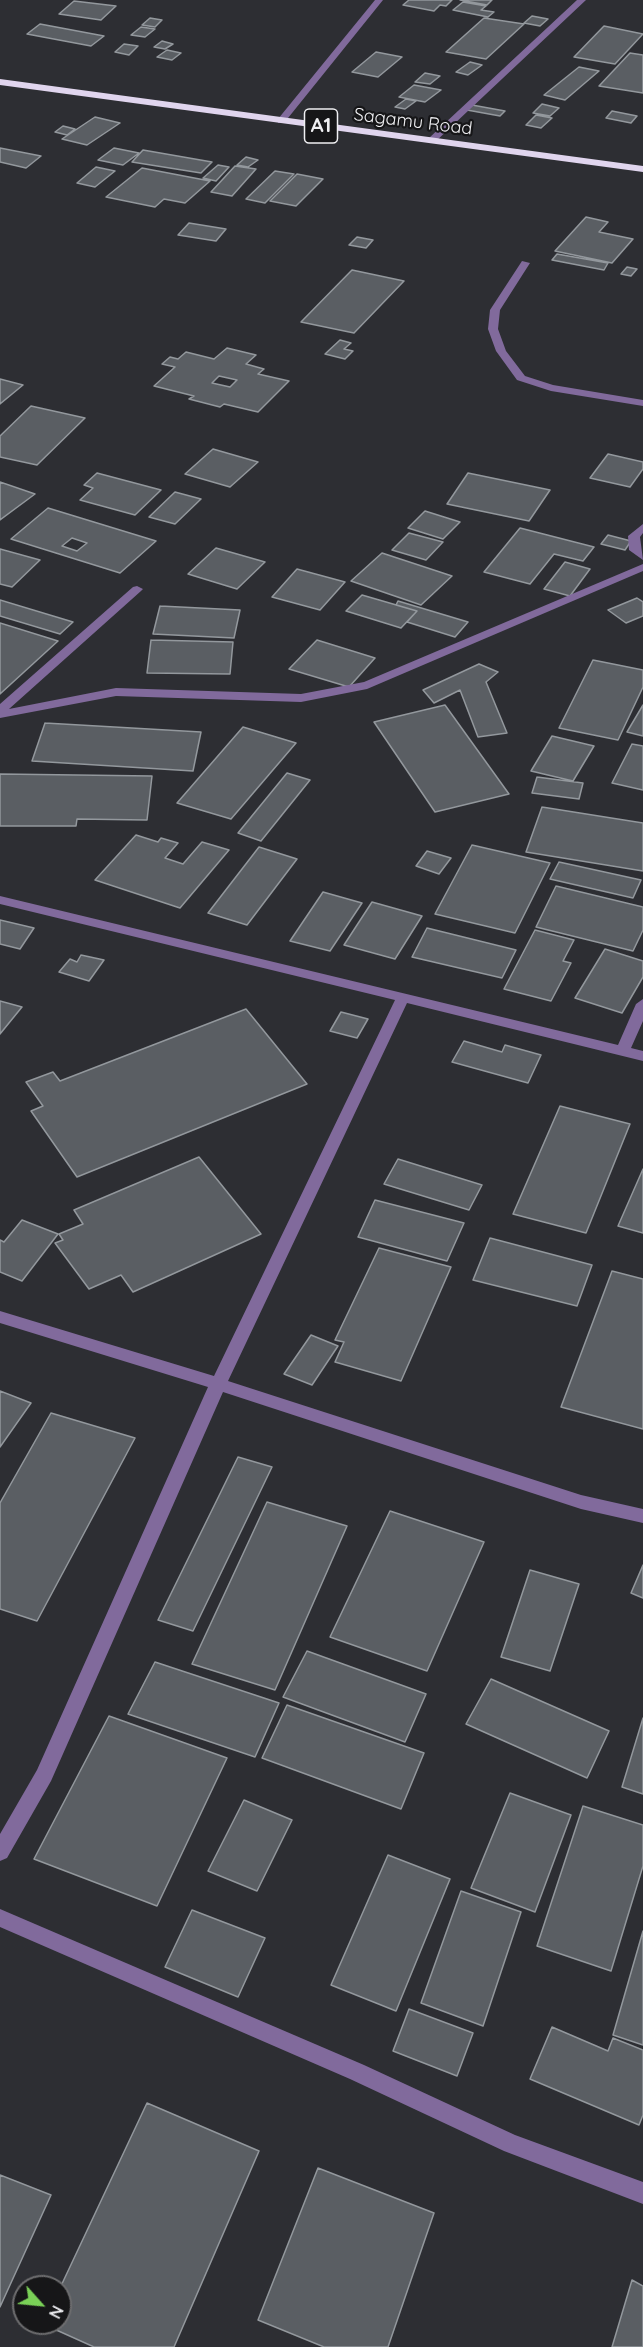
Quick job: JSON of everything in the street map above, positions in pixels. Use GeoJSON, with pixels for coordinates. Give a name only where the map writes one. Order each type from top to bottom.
{"type":"FeatureCollection","features":[{"type":"Feature","properties":{"kind":"highway","name":"Sagamu Road"},"geometry":{"type":"LineString","coordinates":[[0,82],[643,169]]}},
{"type":"Feature","properties":{"kind":"street"},"geometry":{"type":"LineString","coordinates":[[281,121],[379,0]]}},
{"type":"Feature","properties":{"kind":"street"},"geometry":{"type":"LineString","coordinates":[[432,141],[582,0]]}},
{"type":"Feature","properties":{"kind":"street"},"geometry":{"type":"LineString","coordinates":[[525,263],[495,310],[493,329],[501,351],[521,378],[551,388],[643,403]]}},
{"type":"Feature","properties":{"kind":"street"},"geometry":{"type":"LineString","coordinates":[[643,527],[634,536],[635,550],[643,557]]}},
{"type":"Feature","properties":{"kind":"street"},"geometry":{"type":"LineString","coordinates":[[0,712],[116,692],[301,698],[367,685],[643,567]]}},
{"type":"Feature","properties":{"kind":"street"},"geometry":{"type":"LineString","coordinates":[[0,712],[137,589]]}},
{"type":"Feature","properties":{"kind":"street"},"geometry":{"type":"LineString","coordinates":[[0,900],[643,1056]]}},
{"type":"Feature","properties":{"kind":"street"},"geometry":{"type":"LineString","coordinates":[[0,1852],[44,1775],[218,1384],[403,998]]}},
{"type":"Feature","properties":{"kind":"street"},"geometry":{"type":"LineString","coordinates":[[623,1051],[643,1004]]}},
{"type":"Feature","properties":{"kind":"street"},"geometry":{"type":"LineString","coordinates":[[0,1317],[218,1384],[581,1502],[643,1516]]}},
{"type":"Feature","properties":{"kind":"street"},"geometry":{"type":"LineString","coordinates":[[0,1918],[357,2072],[512,2144],[643,2193]]}},
{"type":"Feature","properties":{"kind":"building"},"geometry":{"type":"Polygon","coordinates":[[[409,0],[452,0],[446,6],[440,5],[434,11],[403,5],[409,0]]]}},
{"type":"Feature","properties":{"kind":"building"},"geometry":{"type":"Polygon","coordinates":[[[460,0],[492,0],[487,5],[460,0]]]}},
{"type":"Feature","properties":{"kind":"building"},"geometry":{"type":"Polygon","coordinates":[[[74,1],[116,6],[101,20],[59,14],[74,1]]]}},
{"type":"Feature","properties":{"kind":"building"},"geometry":{"type":"Polygon","coordinates":[[[463,2],[486,6],[481,10],[494,12],[488,17],[453,10],[463,2]]]}},
{"type":"Feature","properties":{"kind":"building"},"geometry":{"type":"Polygon","coordinates":[[[532,16],[548,19],[540,26],[524,23],[532,16]]]}},
{"type":"Feature","properties":{"kind":"building"},"geometry":{"type":"Polygon","coordinates":[[[150,18],[162,20],[155,27],[142,25],[150,18]]]}},
{"type":"Feature","properties":{"kind":"building"},"geometry":{"type":"Polygon","coordinates":[[[484,18],[524,24],[486,59],[446,52],[484,18]]]}},
{"type":"Feature","properties":{"kind":"building"},"geometry":{"type":"Polygon","coordinates":[[[40,24],[104,36],[91,46],[27,34],[40,24]]]}},
{"type":"Feature","properties":{"kind":"building"},"geometry":{"type":"Polygon","coordinates":[[[604,26],[643,34],[615,64],[574,57],[604,26]]]}},
{"type":"Feature","properties":{"kind":"building"},"geometry":{"type":"Polygon","coordinates":[[[141,27],[155,29],[145,37],[131,35],[141,27]]]}},
{"type":"Feature","properties":{"kind":"building"},"geometry":{"type":"Polygon","coordinates":[[[162,41],[173,44],[165,49],[154,47],[162,41]]]}},
{"type":"Feature","properties":{"kind":"building"},"geometry":{"type":"Polygon","coordinates":[[[124,44],[138,46],[129,55],[115,52],[124,44]]]}},
{"type":"Feature","properties":{"kind":"building"},"geometry":{"type":"Polygon","coordinates":[[[167,50],[181,53],[172,60],[157,57],[167,50]]]}},
{"type":"Feature","properties":{"kind":"building"},"geometry":{"type":"Polygon","coordinates":[[[376,52],[402,57],[378,77],[352,72],[376,52]]]}},
{"type":"Feature","properties":{"kind":"building"},"geometry":{"type":"Polygon","coordinates":[[[630,53],[643,55],[643,93],[599,86],[630,53]]]}},
{"type":"Feature","properties":{"kind":"building"},"geometry":{"type":"Polygon","coordinates":[[[470,62],[482,65],[468,75],[456,72],[470,62]]]}},
{"type":"Feature","properties":{"kind":"building"},"geometry":{"type":"Polygon","coordinates":[[[579,67],[599,71],[565,100],[544,95],[579,67]]]}},
{"type":"Feature","properties":{"kind":"building"},"geometry":{"type":"Polygon","coordinates":[[[425,73],[440,76],[430,84],[415,82],[425,73]]]}},
{"type":"Feature","properties":{"kind":"building"},"geometry":{"type":"Polygon","coordinates":[[[414,85],[441,90],[425,102],[399,97],[414,85]]]}},
{"type":"Feature","properties":{"kind":"building"},"geometry":{"type":"Polygon","coordinates":[[[406,99],[416,101],[405,109],[395,107],[406,99]]]}},
{"type":"Feature","properties":{"kind":"building"},"geometry":{"type":"Polygon","coordinates":[[[542,104],[559,108],[550,116],[533,113],[542,104]]]}},
{"type":"Feature","properties":{"kind":"building"},"geometry":{"type":"Polygon","coordinates":[[[472,105],[505,111],[500,116],[467,110],[472,105]]]}},
{"type":"Feature","properties":{"kind":"building"},"geometry":{"type":"Polygon","coordinates":[[[612,111],[637,116],[631,123],[606,118],[612,111]]]}},
{"type":"Feature","properties":{"kind":"building"},"geometry":{"type":"Polygon","coordinates":[[[536,115],[552,118],[541,128],[526,125],[536,115]]]}},
{"type":"Feature","properties":{"kind":"building"},"geometry":{"type":"Polygon","coordinates":[[[95,117],[120,123],[87,145],[62,139],[95,117]]]}},
{"type":"Feature","properties":{"kind":"building"},"geometry":{"type":"Polygon","coordinates":[[[63,126],[75,129],[67,135],[55,132],[63,126]]]}},
{"type":"Feature","properties":{"kind":"building"},"geometry":{"type":"Polygon","coordinates":[[[0,148],[41,156],[26,168],[0,162],[0,148]]]}},
{"type":"Feature","properties":{"kind":"building"},"geometry":{"type":"Polygon","coordinates":[[[114,148],[139,153],[123,165],[98,160],[114,148]]]}},
{"type":"Feature","properties":{"kind":"building"},"geometry":{"type":"Polygon","coordinates":[[[143,150],[212,162],[201,173],[132,162],[143,150]]]}},
{"type":"Feature","properties":{"kind":"building"},"geometry":{"type":"Polygon","coordinates":[[[246,157],[258,160],[248,167],[237,165],[246,157]]]}},
{"type":"Feature","properties":{"kind":"building"},"geometry":{"type":"Polygon","coordinates":[[[218,165],[229,167],[216,181],[203,178],[218,165]]]}},
{"type":"Feature","properties":{"kind":"building"},"geometry":{"type":"Polygon","coordinates":[[[235,166],[256,169],[232,196],[211,192],[235,166]]]}},
{"type":"Feature","properties":{"kind":"building"},"geometry":{"type":"Polygon","coordinates":[[[96,167],[115,171],[95,187],[77,183],[96,167]]]}},
{"type":"Feature","properties":{"kind":"building"},"geometry":{"type":"Polygon","coordinates":[[[142,168],[210,181],[185,203],[164,199],[155,207],[106,197],[142,168]]]}},
{"type":"Feature","properties":{"kind":"building"},"geometry":{"type":"Polygon","coordinates":[[[275,171],[294,174],[265,203],[246,199],[275,171]]]}},
{"type":"Feature","properties":{"kind":"building"},"geometry":{"type":"Polygon","coordinates":[[[297,174],[323,179],[296,206],[270,201],[297,174]]]}},
{"type":"Feature","properties":{"kind":"building"},"geometry":{"type":"Polygon","coordinates":[[[586,217],[608,222],[599,232],[633,239],[612,263],[555,251],[586,217]]]}},
{"type":"Feature","properties":{"kind":"building"},"geometry":{"type":"Polygon","coordinates":[[[189,223],[226,229],[216,241],[178,235],[189,223]]]}},
{"type":"Feature","properties":{"kind":"building"},"geometry":{"type":"Polygon","coordinates":[[[357,237],[373,240],[366,248],[349,245],[357,237]]]}},
{"type":"Feature","properties":{"kind":"building"},"geometry":{"type":"Polygon","coordinates":[[[557,254],[608,263],[604,270],[552,260],[557,254]]]}},
{"type":"Feature","properties":{"kind":"building"},"geometry":{"type":"Polygon","coordinates":[[[627,267],[637,269],[631,276],[621,274],[627,267]]]}},
{"type":"Feature","properties":{"kind":"building"},"geometry":{"type":"Polygon","coordinates":[[[352,270],[404,281],[354,333],[301,322],[352,270]]]}},
{"type":"Feature","properties":{"kind":"building"},"geometry":{"type":"Polygon","coordinates":[[[340,340],[351,343],[344,349],[353,351],[345,359],[325,354],[340,340]]]}},
{"type":"Feature","properties":{"kind":"building"},"geometry":{"type":"Polygon","coordinates":[[[227,348],[256,355],[246,364],[264,369],[258,374],[289,381],[258,412],[224,404],[220,407],[189,399],[194,396],[154,386],[175,367],[162,364],[170,357],[178,359],[186,352],[214,359],[227,348]],[[219,376],[212,383],[230,387],[237,380],[219,376]]]}},
{"type":"Feature","properties":{"kind":"building"},"geometry":{"type":"Polygon","coordinates":[[[0,379],[23,385],[0,404],[0,379]]]}},
{"type":"Feature","properties":{"kind":"building"},"geometry":{"type":"Polygon","coordinates":[[[31,406],[85,418],[37,465],[0,457],[0,436],[31,406]]]}},
{"type":"Feature","properties":{"kind":"building"},"geometry":{"type":"Polygon","coordinates":[[[213,449],[258,462],[230,487],[185,474],[213,449]]]}},
{"type":"Feature","properties":{"kind":"building"},"geometry":{"type":"Polygon","coordinates":[[[608,454],[643,462],[643,469],[630,487],[590,478],[608,454]]]}},
{"type":"Feature","properties":{"kind":"building"},"geometry":{"type":"Polygon","coordinates":[[[97,473],[161,490],[135,515],[80,500],[93,488],[84,485],[97,473]]]}},
{"type":"Feature","properties":{"kind":"building"},"geometry":{"type":"Polygon","coordinates":[[[468,473],[550,490],[529,521],[447,504],[468,473]]]}},
{"type":"Feature","properties":{"kind":"building"},"geometry":{"type":"Polygon","coordinates":[[[0,482],[35,494],[0,520],[0,482]]]}},
{"type":"Feature","properties":{"kind":"building"},"geometry":{"type":"Polygon","coordinates":[[[175,492],[201,499],[175,524],[149,517],[175,492]]]}},
{"type":"Feature","properties":{"kind":"building"},"geometry":{"type":"Polygon","coordinates":[[[48,508],[156,541],[120,573],[11,539],[48,508]],[[72,538],[62,546],[77,551],[87,543],[72,538]]]}},
{"type":"Feature","properties":{"kind":"building"},"geometry":{"type":"Polygon","coordinates":[[[425,511],[460,522],[443,539],[408,528],[425,511]]]}},
{"type":"Feature","properties":{"kind":"building"},"geometry":{"type":"Polygon","coordinates":[[[520,528],[594,547],[583,561],[554,554],[530,584],[484,572],[520,528]]]}},
{"type":"Feature","properties":{"kind":"building"},"geometry":{"type":"Polygon","coordinates":[[[409,533],[443,542],[426,560],[392,550],[409,533]]]}},
{"type":"Feature","properties":{"kind":"building"},"geometry":{"type":"Polygon","coordinates":[[[608,535],[631,541],[625,550],[601,544],[608,535]]]}},
{"type":"Feature","properties":{"kind":"building"},"geometry":{"type":"Polygon","coordinates":[[[216,548],[265,562],[237,589],[188,574],[216,548]]]}},
{"type":"Feature","properties":{"kind":"building"},"geometry":{"type":"Polygon","coordinates":[[[0,549],[40,560],[12,587],[0,584],[0,549]]]}},
{"type":"Feature","properties":{"kind":"building"},"geometry":{"type":"Polygon","coordinates":[[[382,553],[452,576],[421,605],[351,581],[382,553]]]}},
{"type":"Feature","properties":{"kind":"building"},"geometry":{"type":"Polygon","coordinates":[[[565,562],[590,569],[570,596],[544,589],[565,562]]]}},
{"type":"Feature","properties":{"kind":"building"},"geometry":{"type":"Polygon","coordinates":[[[297,569],[345,582],[320,610],[272,597],[297,569]]]}},
{"type":"Feature","properties":{"kind":"building"},"geometry":{"type":"Polygon","coordinates":[[[362,595],[417,611],[401,628],[346,611],[362,595]]]}},
{"type":"Feature","properties":{"kind":"building"},"geometry":{"type":"Polygon","coordinates":[[[637,598],[643,602],[643,616],[626,623],[608,610],[637,598]]]}},
{"type":"Feature","properties":{"kind":"building"},"geometry":{"type":"Polygon","coordinates":[[[0,600],[73,622],[60,634],[0,616],[0,600]]]}},
{"type":"Feature","properties":{"kind":"building"},"geometry":{"type":"Polygon","coordinates":[[[398,601],[468,622],[455,637],[407,622],[417,611],[396,605],[398,601]]]}},
{"type":"Feature","properties":{"kind":"building"},"geometry":{"type":"Polygon","coordinates":[[[160,606],[240,610],[234,638],[153,634],[160,606]]]}},
{"type":"Feature","properties":{"kind":"building"},"geometry":{"type":"Polygon","coordinates":[[[0,623],[58,641],[0,694],[0,623]]]}},
{"type":"Feature","properties":{"kind":"building"},"geometry":{"type":"Polygon","coordinates":[[[151,640],[233,642],[230,674],[147,673],[151,640]]]}},
{"type":"Feature","properties":{"kind":"building"},"geometry":{"type":"Polygon","coordinates":[[[317,640],[375,658],[349,687],[289,669],[317,640]]]}},
{"type":"Feature","properties":{"kind":"building"},"geometry":{"type":"Polygon","coordinates":[[[593,660],[643,670],[643,687],[618,740],[559,728],[593,660]]]}},
{"type":"Feature","properties":{"kind":"building"},"geometry":{"type":"Polygon","coordinates":[[[479,664],[498,672],[486,682],[507,733],[478,737],[460,690],[434,703],[423,690],[479,664]]]}},
{"type":"Feature","properties":{"kind":"building"},"geometry":{"type":"Polygon","coordinates":[[[445,705],[509,794],[435,812],[374,722],[445,705]]]}},
{"type":"Feature","properties":{"kind":"building"},"geometry":{"type":"Polygon","coordinates":[[[643,705],[643,736],[627,732],[643,705]]]}},
{"type":"Feature","properties":{"kind":"building"},"geometry":{"type":"Polygon","coordinates":[[[45,723],[201,732],[193,771],[32,761],[45,723]]]}},
{"type":"Feature","properties":{"kind":"building"},"geometry":{"type":"Polygon","coordinates":[[[243,727],[296,743],[231,819],[177,803],[243,727]]]}},
{"type":"Feature","properties":{"kind":"building"},"geometry":{"type":"Polygon","coordinates":[[[552,736],[594,746],[573,781],[531,771],[552,736]]]}},
{"type":"Feature","properties":{"kind":"building"},"geometry":{"type":"Polygon","coordinates":[[[632,744],[643,746],[643,790],[612,783],[632,744]]]}},
{"type":"Feature","properties":{"kind":"building"},"geometry":{"type":"Polygon","coordinates":[[[287,773],[310,780],[261,841],[238,833],[287,773]]]}},
{"type":"Feature","properties":{"kind":"building"},"geometry":{"type":"Polygon","coordinates":[[[0,774],[152,776],[147,820],[77,819],[76,826],[0,826],[0,774]]]}},
{"type":"Feature","properties":{"kind":"building"},"geometry":{"type":"Polygon","coordinates":[[[537,777],[583,783],[579,799],[532,793],[537,777]]]}},
{"type":"Feature","properties":{"kind":"building"},"geometry":{"type":"Polygon","coordinates":[[[542,807],[643,823],[643,871],[526,852],[542,807]]]}},
{"type":"Feature","properties":{"kind":"building"},"geometry":{"type":"Polygon","coordinates":[[[136,835],[158,842],[161,838],[178,843],[165,858],[183,864],[202,842],[229,850],[180,908],[95,880],[136,835]]]}},
{"type":"Feature","properties":{"kind":"building"},"geometry":{"type":"Polygon","coordinates":[[[472,845],[550,863],[515,933],[435,914],[472,845]]]}},
{"type":"Feature","properties":{"kind":"building"},"geometry":{"type":"Polygon","coordinates":[[[259,847],[297,859],[247,925],[208,913],[259,847]]]}},
{"type":"Feature","properties":{"kind":"building"},"geometry":{"type":"Polygon","coordinates":[[[427,851],[451,858],[439,874],[416,866],[427,851]]]}},
{"type":"Feature","properties":{"kind":"building"},"geometry":{"type":"Polygon","coordinates":[[[559,862],[641,880],[633,898],[550,879],[559,862]]]}},
{"type":"Feature","properties":{"kind":"building"},"geometry":{"type":"Polygon","coordinates":[[[556,886],[643,907],[643,930],[633,951],[536,927],[556,886]]]}},
{"type":"Feature","properties":{"kind":"building"},"geometry":{"type":"Polygon","coordinates":[[[323,892],[362,903],[330,951],[290,941],[323,892]]]}},
{"type":"Feature","properties":{"kind":"building"},"geometry":{"type":"Polygon","coordinates":[[[372,902],[422,916],[395,959],[344,945],[372,902]]]}},
{"type":"Feature","properties":{"kind":"building"},"geometry":{"type":"Polygon","coordinates":[[[0,920],[34,928],[20,949],[0,944],[0,920]]]}},
{"type":"Feature","properties":{"kind":"building"},"geometry":{"type":"Polygon","coordinates":[[[427,928],[516,950],[502,978],[412,957],[427,928]]]}},
{"type":"Feature","properties":{"kind":"building"},"geometry":{"type":"Polygon","coordinates":[[[535,930],[574,940],[563,961],[571,963],[551,1001],[504,989],[535,930]]]}},
{"type":"Feature","properties":{"kind":"building"},"geometry":{"type":"Polygon","coordinates":[[[605,949],[643,961],[643,977],[622,1013],[575,998],[605,949]]]}},
{"type":"Feature","properties":{"kind":"building"},"geometry":{"type":"Polygon","coordinates":[[[81,955],[104,960],[89,981],[59,972],[70,959],[77,962],[81,955]]]}},
{"type":"Feature","properties":{"kind":"building"},"geometry":{"type":"Polygon","coordinates":[[[0,1001],[22,1007],[0,1034],[0,1001]]]}},
{"type":"Feature","properties":{"kind":"building"},"geometry":{"type":"Polygon","coordinates":[[[246,1009],[307,1084],[77,1177],[31,1111],[43,1106],[26,1082],[53,1072],[60,1081],[246,1009]]]}},
{"type":"Feature","properties":{"kind":"building"},"geometry":{"type":"Polygon","coordinates":[[[341,1012],[368,1019],[357,1038],[330,1031],[341,1012]]]}},
{"type":"Feature","properties":{"kind":"building"},"geometry":{"type":"Polygon","coordinates":[[[464,1041],[502,1052],[505,1045],[541,1055],[528,1083],[452,1062],[464,1041]]]}},
{"type":"Feature","properties":{"kind":"building"},"geometry":{"type":"Polygon","coordinates":[[[560,1106],[630,1124],[586,1233],[513,1214],[560,1106]]]}},
{"type":"Feature","properties":{"kind":"building"},"geometry":{"type":"Polygon","coordinates":[[[199,1157],[261,1234],[133,1292],[121,1275],[89,1289],[55,1243],[63,1240],[59,1234],[83,1224],[74,1210],[199,1157]]]}},
{"type":"Feature","properties":{"kind":"building"},"geometry":{"type":"Polygon","coordinates":[[[398,1159],[482,1185],[469,1210],[384,1184],[398,1159]]]}},
{"type":"Feature","properties":{"kind":"building"},"geometry":{"type":"Polygon","coordinates":[[[643,1169],[643,1233],[618,1226],[643,1169]]]}},
{"type":"Feature","properties":{"kind":"building"},"geometry":{"type":"Polygon","coordinates":[[[375,1200],[464,1223],[447,1261],[358,1237],[375,1200]]]}},
{"type":"Feature","properties":{"kind":"building"},"geometry":{"type":"Polygon","coordinates":[[[22,1220],[58,1234],[22,1281],[0,1272],[0,1240],[4,1242],[22,1220]]]}},
{"type":"Feature","properties":{"kind":"building"},"geometry":{"type":"Polygon","coordinates":[[[490,1238],[592,1265],[577,1306],[473,1280],[490,1238]]]}},
{"type":"Feature","properties":{"kind":"building"},"geometry":{"type":"Polygon","coordinates":[[[379,1248],[451,1267],[401,1381],[335,1362],[344,1342],[335,1340],[379,1248]]]}},
{"type":"Feature","properties":{"kind":"building"},"geometry":{"type":"Polygon","coordinates":[[[612,1271],[643,1279],[643,1429],[561,1407],[612,1271]]]}},
{"type":"Feature","properties":{"kind":"building"},"geometry":{"type":"Polygon","coordinates":[[[311,1335],[338,1346],[312,1385],[284,1374],[311,1335]]]}},
{"type":"Feature","properties":{"kind":"building"},"geometry":{"type":"Polygon","coordinates":[[[0,1391],[31,1403],[0,1447],[0,1391]]]}},
{"type":"Feature","properties":{"kind":"building"},"geometry":{"type":"Polygon","coordinates":[[[51,1413],[135,1438],[37,1621],[0,1609],[0,1503],[51,1413]]]}},
{"type":"Feature","properties":{"kind":"building"},"geometry":{"type":"Polygon","coordinates":[[[238,1457],[272,1467],[193,1631],[158,1620],[238,1457]]]}},
{"type":"Feature","properties":{"kind":"building"},"geometry":{"type":"Polygon","coordinates":[[[267,1502],[347,1526],[275,1690],[192,1664],[267,1502]]]}},
{"type":"Feature","properties":{"kind":"building"},"geometry":{"type":"Polygon","coordinates":[[[390,1511],[484,1542],[427,1671],[330,1637],[390,1511]]]}},
{"type":"Feature","properties":{"kind":"building"},"geometry":{"type":"Polygon","coordinates":[[[643,1565],[643,1598],[631,1593],[643,1565]]]}},
{"type":"Feature","properties":{"kind":"building"},"geometry":{"type":"Polygon","coordinates":[[[530,1570],[579,1584],[550,1671],[501,1657],[530,1570]]]}},
{"type":"Feature","properties":{"kind":"building"},"geometry":{"type":"Polygon","coordinates":[[[307,1651],[426,1694],[405,1742],[283,1697],[307,1651]]]}},
{"type":"Feature","properties":{"kind":"building"},"geometry":{"type":"Polygon","coordinates":[[[155,1662],[279,1703],[255,1757],[128,1714],[155,1662]]]}},
{"type":"Feature","properties":{"kind":"building"},"geometry":{"type":"Polygon","coordinates":[[[491,1679],[609,1731],[587,1778],[466,1724],[491,1679]]]}},
{"type":"Feature","properties":{"kind":"building"},"geometry":{"type":"Polygon","coordinates":[[[287,1705],[424,1753],[401,1809],[262,1758],[287,1705]]]}},
{"type":"Feature","properties":{"kind":"building"},"geometry":{"type":"Polygon","coordinates":[[[109,1716],[227,1758],[157,1906],[34,1859],[109,1716]]]}},
{"type":"Feature","properties":{"kind":"building"},"geometry":{"type":"Polygon","coordinates":[[[643,1718],[643,1794],[622,1787],[643,1718]]]}},
{"type":"Feature","properties":{"kind":"building"},"geometry":{"type":"Polygon","coordinates":[[[510,1793],[571,1815],[535,1912],[471,1888],[510,1793]]]}},
{"type":"Feature","properties":{"kind":"building"},"geometry":{"type":"Polygon","coordinates":[[[244,1800],[292,1820],[257,1891],[208,1871],[244,1800]]]}},
{"type":"Feature","properties":{"kind":"building"},"geometry":{"type":"Polygon","coordinates":[[[583,1806],[643,1825],[643,1866],[611,1971],[537,1946],[583,1806]]]}},
{"type":"Feature","properties":{"kind":"building"},"geometry":{"type":"Polygon","coordinates":[[[388,1855],[450,1879],[396,2011],[331,1985],[388,1855]]]}},
{"type":"Feature","properties":{"kind":"building"},"geometry":{"type":"Polygon","coordinates":[[[461,1891],[521,1912],[483,2026],[421,2003],[461,1891]]]}},
{"type":"Feature","properties":{"kind":"building"},"geometry":{"type":"Polygon","coordinates":[[[192,1910],[265,1938],[238,1997],[165,1967],[192,1910]]]}},
{"type":"Feature","properties":{"kind":"building"},"geometry":{"type":"Polygon","coordinates":[[[643,1931],[643,2045],[613,2035],[643,1931]]]}},
{"type":"Feature","properties":{"kind":"building"},"geometry":{"type":"Polygon","coordinates":[[[409,2009],[473,2033],[457,2076],[393,2051],[409,2009]]]}},
{"type":"Feature","properties":{"kind":"building"},"geometry":{"type":"Polygon","coordinates":[[[552,2027],[608,2051],[613,2038],[643,2050],[643,2115],[639,2125],[530,2079],[552,2027]]]}},
{"type":"Feature","properties":{"kind":"building"},"geometry":{"type":"Polygon","coordinates":[[[147,2103],[259,2151],[174,2347],[94,2347],[67,2335],[72,2335],[72,2275],[66,2275],[147,2103]]]}},
{"type":"Feature","properties":{"kind":"building"},"geometry":{"type":"Polygon","coordinates":[[[318,2168],[434,2213],[388,2347],[324,2347],[258,2320],[318,2168]]]}},
{"type":"Feature","properties":{"kind":"building"},"geometry":{"type":"Polygon","coordinates":[[[0,2175],[51,2195],[15,2275],[12,2275],[12,2281],[0,2307],[0,2175]]]}},
{"type":"Feature","properties":{"kind":"building"},"geometry":{"type":"Polygon","coordinates":[[[632,2280],[643,2286],[643,2347],[612,2347],[632,2280]]]}}]}
